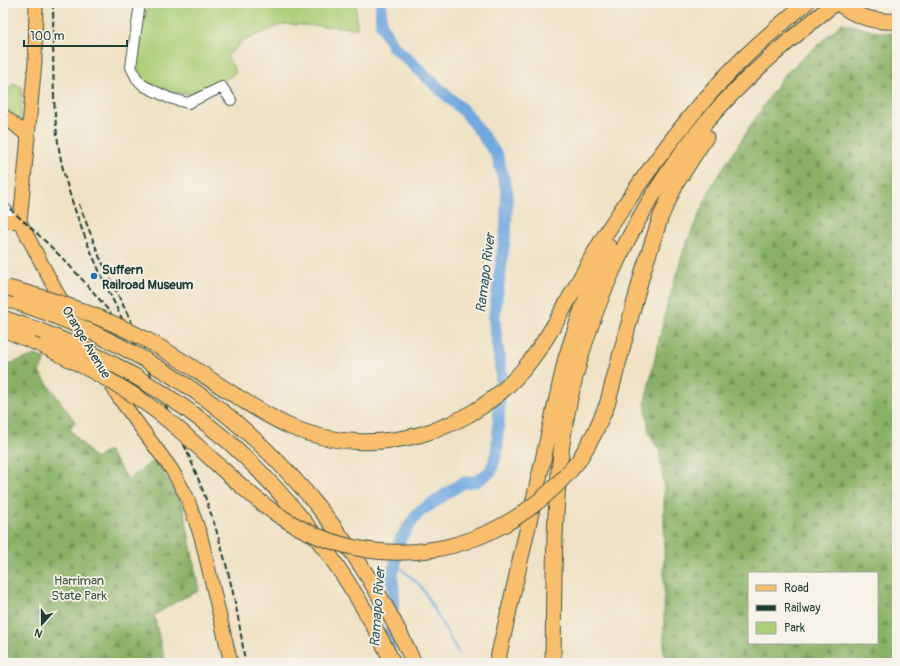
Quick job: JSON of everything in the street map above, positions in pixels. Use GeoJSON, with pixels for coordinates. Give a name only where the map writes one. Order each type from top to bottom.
{"type":"FeatureCollection","features":[{"type":"Feature","properties":{"kind":"highway"},"geometry":{"type":"LineString","coordinates":[[5,291],[61,303],[120,327],[158,346],[236,396],[285,425],[306,432],[332,439],[357,442],[382,442],[407,438],[443,428],[467,417],[493,399],[516,379],[548,336],[606,232],[631,199],[662,152],[715,88],[755,47],[806,3]]}},
{"type":"Feature","properties":{"kind":"highway"},"geometry":{"type":"LineString","coordinates":[[553,663],[556,517],[563,443],[574,385],[596,314],[626,244],[664,178],[708,119],[767,60],[836,3],[859,16],[890,21]]}},
{"type":"Feature","properties":{"kind":"highway"},"geometry":{"type":"LineString","coordinates":[[3,329],[44,346],[100,375],[151,406],[186,434],[250,493],[280,516],[315,534],[354,547],[393,552],[419,551],[446,547],[472,540],[496,530],[530,509],[550,492],[579,460],[594,434],[607,405],[648,253],[669,199],[686,166],[708,133],[767,60]]}},
{"type":"Feature","properties":{"kind":"highway"},"geometry":{"type":"LineString","coordinates":[[497,663],[566,358],[592,284],[631,199]]}},
{"type":"Feature","properties":{"kind":"highway"},"geometry":{"type":"LineString","coordinates":[[5,291],[18,303],[70,322],[122,346],[172,376],[213,404],[256,440],[296,481],[340,535],[374,587],[414,663]]}},
{"type":"Feature","properties":{"kind":"highway"},"geometry":{"type":"LineString","coordinates":[[3,318],[38,330],[97,355],[140,379],[188,410],[229,442],[269,480],[306,522],[338,566],[360,601],[393,663]]}},
{"type":"Feature","properties":{"kind":"main road"},"geometry":{"type":"LineString","coordinates":[[3,221],[20,222],[36,54],[36,3]]}},
{"type":"Feature","properties":{"kind":"main road"},"geometry":{"type":"LineString","coordinates":[[3,115],[28,136]]}},
{"type":"Feature","properties":{"kind":"main road","name":"Orange Avenue"},"geometry":{"type":"LineString","coordinates":[[20,222],[55,289],[119,398],[172,470],[187,497],[201,537],[231,663]]}},
{"type":"Feature","properties":{"kind":"street"},"geometry":{"type":"LineString","coordinates":[[140,3],[131,67],[137,79],[144,86],[168,98],[188,103],[222,87],[232,100]]}},
{"type":"Feature","properties":{"kind":"street"},"geometry":{"type":"LineString","coordinates":[[3,206],[20,222]]}},
{"type":"Feature","properties":{"kind":"green space"},"geometry":{"type":"Polygon","coordinates":[[[149,3],[356,3],[357,28],[283,24],[243,41],[227,56],[236,72],[221,83],[204,91],[195,93],[173,92],[162,90],[145,79],[139,71],[136,61],[139,41],[149,3]]]}},
{"type":"Feature","properties":{"kind":"green space"},"geometry":{"type":"Polygon","coordinates":[[[842,23],[876,31],[897,33],[897,663],[664,663],[664,485],[659,450],[649,433],[645,402],[666,309],[684,249],[712,185],[783,76],[842,23]]]}},
{"type":"Feature","properties":{"kind":"green space"},"geometry":{"type":"Polygon","coordinates":[[[14,83],[22,87],[21,121],[3,105],[3,97],[14,83]]]}},
{"type":"Feature","properties":{"kind":"green space","name":"Harriman State Park"},"geometry":{"type":"Polygon","coordinates":[[[35,355],[46,359],[39,372],[76,423],[70,429],[95,459],[108,450],[128,479],[155,460],[183,504],[199,591],[181,599],[154,615],[165,663],[3,663],[3,366],[35,355]]]}},
{"type":"Feature","properties":{"kind":"waterway","name":"Ramapo River"},"geometry":{"type":"LineString","coordinates":[[381,3],[381,24],[392,45],[467,114],[497,155],[507,191],[506,228],[494,319],[501,373],[497,451],[491,471],[477,481],[462,483],[418,513],[401,538],[392,576],[394,594],[389,656]]}},
{"type":"Feature","properties":{"kind":"waterway"},"geometry":{"type":"LineString","coordinates":[[395,564],[418,583],[424,591],[459,654]]}},
{"type":"Feature","properties":{"kind":"railway"},"geometry":{"type":"LineString","coordinates":[[53,3],[55,115],[57,137],[66,181],[76,213],[101,274],[174,423],[199,480],[210,510],[228,570],[241,632],[245,663]]}},
{"type":"Feature","properties":{"kind":"railway"},"geometry":{"type":"LineString","coordinates":[[3,203],[66,262],[96,295],[122,329]]}},
{"type":"Feature","properties":{"kind":"railway"},"geometry":{"type":"LineString","coordinates":[[79,204],[100,258],[155,370]]}},
{"type":"Feature","properties":{"kind":"place","name":"Suffern Railroad Museum"},"geometry":{"type":"Point","coordinates":[94,276]}}]}
